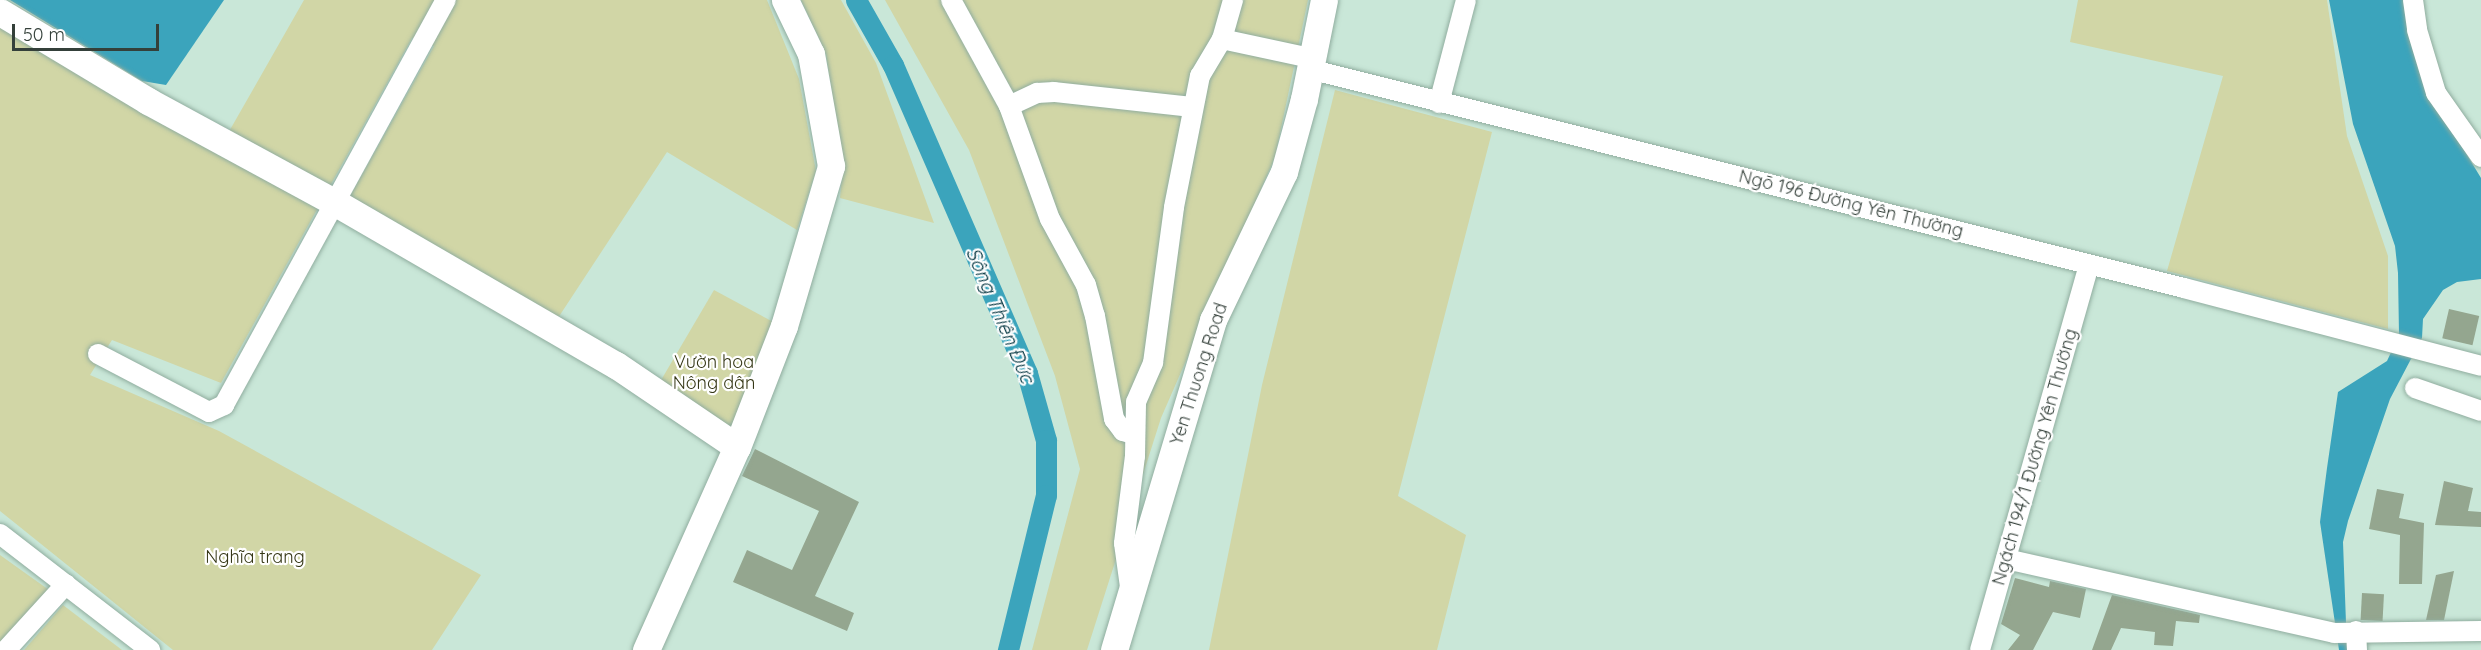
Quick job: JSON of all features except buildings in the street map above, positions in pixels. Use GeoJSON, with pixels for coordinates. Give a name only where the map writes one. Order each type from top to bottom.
{"type":"FeatureCollection","features":[{"type":"Feature","properties":{"kind":"street"},"geometry":{"type":"LineString","coordinates":[[98,354],[209,412],[224,405],[446,0]]}},
{"type":"Feature","properties":{"kind":"street"},"geometry":{"type":"LineString","coordinates":[[646,650],[737,447],[784,326],[831,166],[811,54],[785,0]]}},
{"type":"Feature","properties":{"kind":"street"},"geometry":{"type":"LineString","coordinates":[[951,0],[1009,106],[1050,219],[1086,285],[1095,316],[1113,419],[1123,431],[1133,434]]}},
{"type":"Feature","properties":{"kind":"street"},"geometry":{"type":"LineString","coordinates":[[1130,586],[1124,543],[1135,456],[1133,434],[1136,402],[1152,363],[1161,317],[1191,107],[1200,76],[1222,39],[1233,0]]}},
{"type":"Feature","properties":{"kind":"street","name":"Yen Thuong Road"},"geometry":{"type":"LineString","coordinates":[[1114,650],[1130,586],[1165,485],[1184,407],[1213,320],[1284,172],[1324,0]]}},
{"type":"Feature","properties":{"kind":"street"},"geometry":{"type":"LineString","coordinates":[[1439,103],[1466,0]]}},
{"type":"Feature","properties":{"kind":"street"},"geometry":{"type":"LineString","coordinates":[[2413,0],[2417,30],[2436,93],[2481,158]]}},
{"type":"Feature","properties":{"kind":"street"},"geometry":{"type":"LineString","coordinates":[[0,12],[148,101],[336,203],[616,365],[737,447]]}},
{"type":"Feature","properties":{"kind":"street","name":"Ngõ 196 Đường Yên Thường"},"geometry":{"type":"LineString","coordinates":[[1222,39],[1439,103],[2089,265],[2481,366]]}},
{"type":"Feature","properties":{"kind":"street"},"geometry":{"type":"LineString","coordinates":[[1009,106],[1037,93],[1054,92],[1191,107]]}},
{"type":"Feature","properties":{"kind":"street","name":"Ngách 194/1 Đường Yên Thường"},"geometry":{"type":"LineString","coordinates":[[1980,650],[2089,265]]}},
{"type":"Feature","properties":{"kind":"street"},"geometry":{"type":"LineString","coordinates":[[2415,388],[2481,411]]}},
{"type":"Feature","properties":{"kind":"street"},"geometry":{"type":"LineString","coordinates":[[0,534],[150,650]]}},
{"type":"Feature","properties":{"kind":"street"},"geometry":{"type":"LineString","coordinates":[[2006,559],[2345,638],[2481,631]]}},
{"type":"Feature","properties":{"kind":"street"},"geometry":{"type":"LineString","coordinates":[[6,650],[66,584]]}},
{"type":"Feature","properties":{"kind":"green space","name":"Nghĩa trang"},"geometry":{"type":"Polygon","coordinates":[[[304,0],[767,0],[799,79],[816,171],[797,230],[667,152],[556,321],[349,198],[434,46],[412,38],[221,383],[112,340],[90,375],[219,431],[481,575],[432,650],[173,650],[0,511],[0,21],[219,149],[304,0]]]}},
{"type":"Feature","properties":{"kind":"green space"},"geometry":{"type":"Polygon","coordinates":[[[801,0],[841,0],[876,63],[934,223],[840,198],[843,163],[826,54],[801,0]]]}},
{"type":"Feature","properties":{"kind":"green space"},"geometry":{"type":"Polygon","coordinates":[[[885,0],[1308,0],[1275,157],[1161,418],[1087,650],[1032,650],[1080,469],[1055,376],[969,150],[885,0]]]}},
{"type":"Feature","properties":{"kind":"green space"},"geometry":{"type":"Polygon","coordinates":[[[2078,0],[2327,0],[2347,136],[2388,256],[2388,329],[2167,271],[2223,76],[2070,42],[2078,0]]]}},
{"type":"Feature","properties":{"kind":"green space"},"geometry":{"type":"Polygon","coordinates":[[[1335,90],[1492,132],[1398,496],[1466,535],[1437,650],[1209,650],[1262,385],[1335,90]]]}},
{"type":"Feature","properties":{"kind":"green space","name":"Vườn hoa Nông dân"},"geometry":{"type":"Polygon","coordinates":[[[714,290],[777,324],[734,441],[657,387],[714,290]]]}},
{"type":"Feature","properties":{"kind":"green space"},"geometry":{"type":"Polygon","coordinates":[[[0,555],[56,595],[0,647],[0,555]]]}},
{"type":"Feature","properties":{"kind":"green space"},"geometry":{"type":"Polygon","coordinates":[[[63,605],[122,650],[24,650],[63,605]]]}},
{"type":"Feature","properties":{"kind":"water"},"geometry":{"type":"Polygon","coordinates":[[[10,0],[224,0],[166,85],[142,81],[10,0]]]}},
{"type":"Feature","properties":{"kind":"water"},"geometry":{"type":"Polygon","coordinates":[[[2329,0],[2408,0],[2441,112],[2481,178],[2481,279],[2457,282],[2443,290],[2423,319],[2422,338],[2390,399],[2348,521],[2343,542],[2347,650],[2339,650],[2320,522],[2327,468],[2338,392],[2387,361],[2399,335],[2398,273],[2395,246],[2353,124],[2329,0]]]}},
{"type":"Feature","properties":{"kind":"waterway","name":"Sông Thiên Đức"},"geometry":{"type":"LineString","coordinates":[[856,0],[893,65],[1027,373],[1046,440],[1046,495],[1008,650]]}}]}
